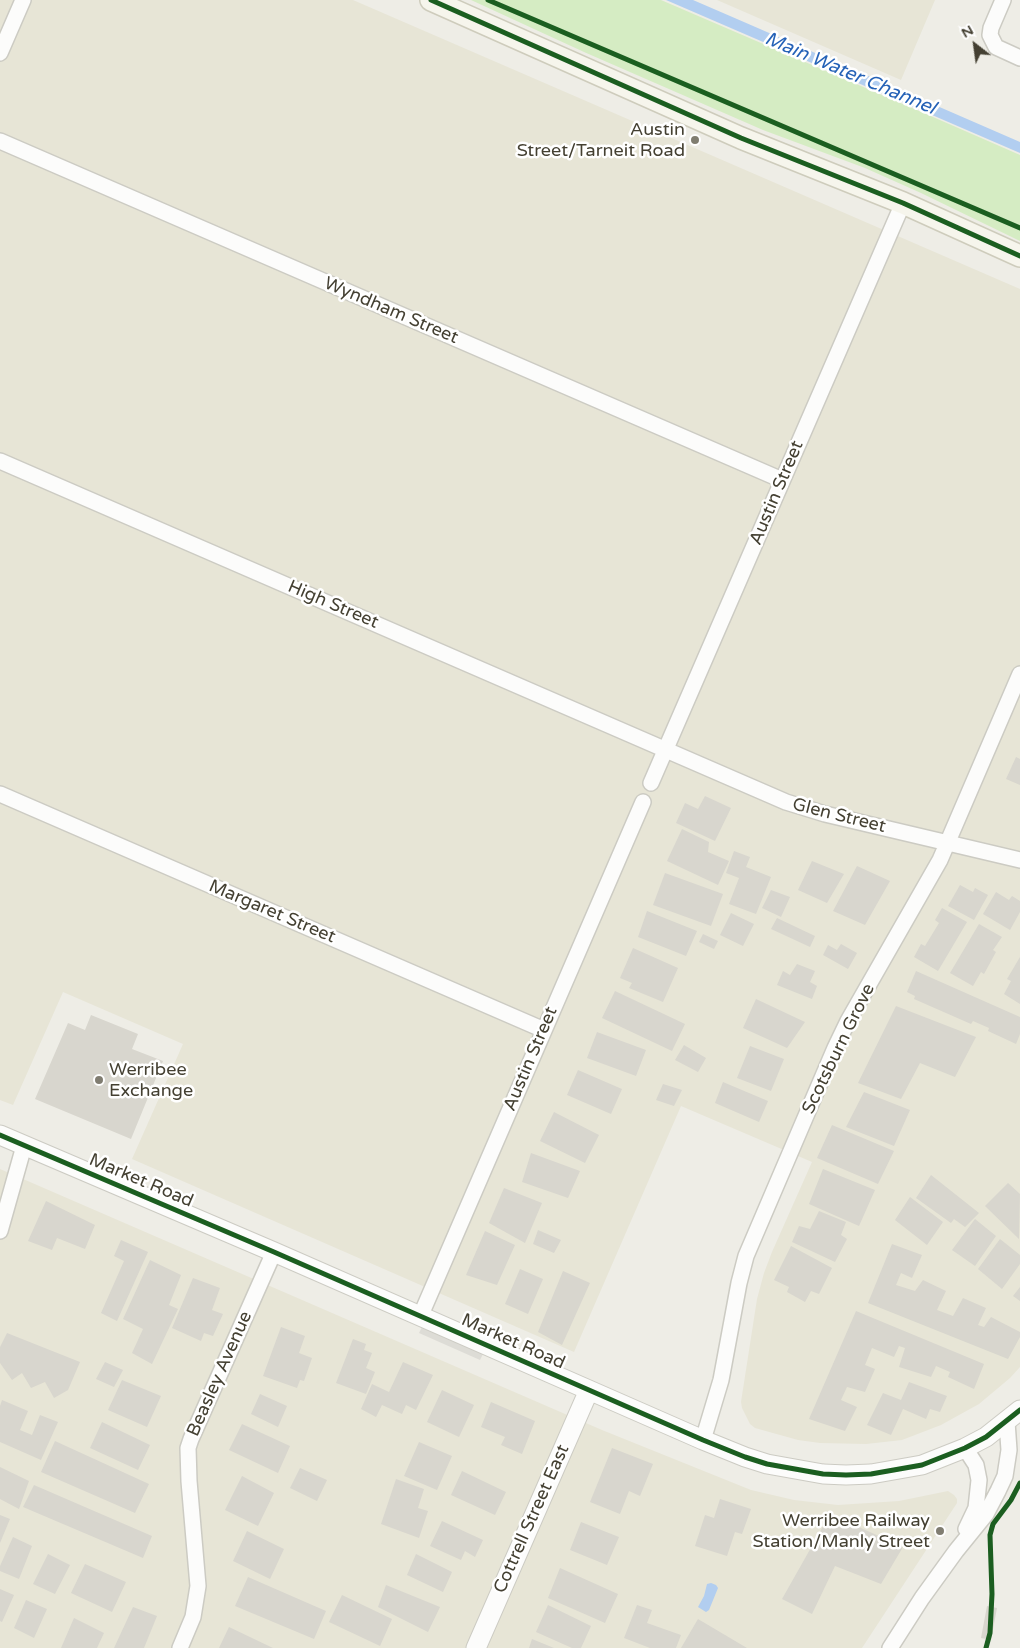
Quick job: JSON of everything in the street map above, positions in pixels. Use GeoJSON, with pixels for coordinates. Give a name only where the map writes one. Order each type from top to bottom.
{"type":"FeatureCollection","features":[{"type":"Feature","properties":{"kind":"main road"},"geometry":{"type":"LineString","coordinates":[[431,0],[741,138],[903,203],[1020,256]]}},
{"type":"Feature","properties":{"kind":"street"},"geometry":{"type":"LineString","coordinates":[[0,53],[23,0]]}},
{"type":"Feature","properties":{"kind":"street"},"geometry":{"type":"LineString","coordinates":[[1003,0],[991,28],[990,36],[996,47],[1020,58]]}},
{"type":"Feature","properties":{"kind":"street","name":"Wyndham Street"},"geometry":{"type":"LineString","coordinates":[[0,141],[782,480]]}},
{"type":"Feature","properties":{"kind":"street","name":"Austin Street"},"geometry":{"type":"LineString","coordinates":[[651,783],[903,203]]}},
{"type":"Feature","properties":{"kind":"street","name":"High Street"},"geometry":{"type":"LineString","coordinates":[[0,461],[666,749]]}},
{"type":"Feature","properties":{"kind":"street","name":"Scotsburn Grove"},"geometry":{"type":"LineString","coordinates":[[703,1440],[721,1380],[738,1283],[746,1256],[848,1022],[940,860],[1020,674]]}},
{"type":"Feature","properties":{"kind":"street","name":"Glen Street"},"geometry":{"type":"LineString","coordinates":[[666,749],[802,808],[1020,860]]}},
{"type":"Feature","properties":{"kind":"street","name":"Margaret Street"},"geometry":{"type":"LineString","coordinates":[[0,794],[544,1030]]}},
{"type":"Feature","properties":{"kind":"street","name":"Austin Street"},"geometry":{"type":"LineString","coordinates":[[420,1317],[643,802]]}},
{"type":"Feature","properties":{"kind":"street","name":"Market Road"},"geometry":{"type":"LineString","coordinates":[[0,1135],[274,1252],[703,1440],[767,1464],[830,1475],[871,1474],[906,1469],[922,1465],[965,1448],[986,1437],[1013,1416]]}},
{"type":"Feature","properties":{"kind":"street"},"geometry":{"type":"LineString","coordinates":[[0,1231],[24,1146]]}},
{"type":"Feature","properties":{"kind":"street","name":"Beasley Avenue"},"geometry":{"type":"LineString","coordinates":[[180,1648],[193,1617],[198,1586],[188,1448],[274,1252]]}},
{"type":"Feature","properties":{"kind":"street","name":"Cottrell Street East"},"geometry":{"type":"LineString","coordinates":[[476,1648],[589,1390]]}},
{"type":"Feature","properties":{"kind":"street"},"geometry":{"type":"LineString","coordinates":[[890,1648],[922,1598],[986,1514],[1005,1476],[1013,1416]]}},
{"type":"Feature","properties":{"kind":"street"},"geometry":{"type":"LineString","coordinates":[[956,1551],[976,1508],[978,1497],[976,1465],[972,1456],[965,1448]]}},
{"type":"Feature","properties":{"kind":"shaded area"},"geometry":{"type":"Polygon","coordinates":[[[0,0],[353,0],[1020,289],[1020,1367],[979,1404],[941,1425],[902,1440],[866,1444],[820,1443],[798,1440],[755,1428],[750,1424],[741,1402],[757,1299],[772,1252],[812,1162],[681,1106],[574,1352],[132,1159],[183,1044],[63,992],[13,1105],[0,1100],[0,0]]]}},
{"type":"Feature","properties":{"kind":"shaded area"},"geometry":{"type":"Polygon","coordinates":[[[717,0],[935,0],[901,80],[717,0]]]}},
{"type":"Feature","properties":{"kind":"shaded area"},"geometry":{"type":"Polygon","coordinates":[[[0,1169],[602,1430],[751,1490],[794,1500],[838,1505],[899,1501],[948,1491],[957,1499],[957,1503],[862,1648],[0,1648],[0,1169]]]}},
{"type":"Feature","properties":{"kind":"shaded area"},"geometry":{"type":"Polygon","coordinates":[[[422,1327],[483,1354],[480,1360],[419,1333],[422,1327]]]}},
{"type":"Feature","properties":{"kind":"green space"},"geometry":{"type":"Polygon","coordinates":[[[471,0],[661,0],[1020,155],[1020,241],[865,168],[763,130],[584,52],[471,0]]]}},
{"type":"Feature","properties":{"kind":"water","name":"Main Water Channel"},"geometry":{"type":"Polygon","coordinates":[[[666,0],[693,0],[737,19],[1020,142],[1020,153],[666,0]]]}},
{"type":"Feature","properties":{"kind":"water"},"geometry":{"type":"Polygon","coordinates":[[[711,1583],[718,1588],[709,1610],[706,1612],[698,1607],[704,1596],[707,1584],[711,1583]]]}},
{"type":"Feature","properties":{"kind":"building"},"geometry":{"type":"Polygon","coordinates":[[[1016,757],[1020,759],[1020,785],[1006,779],[1016,757]]]}},
{"type":"Feature","properties":{"kind":"building"},"geometry":{"type":"Polygon","coordinates":[[[705,796],[731,808],[715,841],[676,823],[685,803],[698,809],[705,796]]]}},
{"type":"Feature","properties":{"kind":"building"},"geometry":{"type":"Polygon","coordinates":[[[682,829],[709,842],[708,852],[729,861],[718,885],[667,861],[682,829]]]}},
{"type":"Feature","properties":{"kind":"building"},"geometry":{"type":"Polygon","coordinates":[[[734,851],[750,857],[746,867],[771,877],[756,914],[729,904],[739,878],[726,873],[734,851]]]}},
{"type":"Feature","properties":{"kind":"building"},"geometry":{"type":"Polygon","coordinates":[[[812,861],[844,874],[827,903],[798,890],[812,861]]]}},
{"type":"Feature","properties":{"kind":"building"},"geometry":{"type":"Polygon","coordinates":[[[857,866],[890,881],[865,925],[833,911],[857,866]]]}},
{"type":"Feature","properties":{"kind":"building"},"geometry":{"type":"Polygon","coordinates":[[[665,873],[723,894],[711,926],[653,905],[665,873]]]}},
{"type":"Feature","properties":{"kind":"building"},"geometry":{"type":"Polygon","coordinates":[[[960,885],[973,892],[975,888],[988,895],[974,920],[948,906],[960,885]]]}},
{"type":"Feature","properties":{"kind":"building"},"geometry":{"type":"Polygon","coordinates":[[[771,890],[790,897],[781,917],[762,908],[771,890]]]}},
{"type":"Feature","properties":{"kind":"building"},"geometry":{"type":"Polygon","coordinates":[[[996,892],[1009,900],[1012,896],[1020,901],[1020,912],[1010,930],[983,914],[996,892]]]}},
{"type":"Feature","properties":{"kind":"building"},"geometry":{"type":"Polygon","coordinates":[[[942,908],[967,922],[938,971],[914,957],[921,944],[925,946],[939,923],[935,920],[942,908]]]}},
{"type":"Feature","properties":{"kind":"building"},"geometry":{"type":"Polygon","coordinates":[[[647,911],[697,931],[686,956],[638,937],[647,911]]]}},
{"type":"Feature","properties":{"kind":"building"},"geometry":{"type":"Polygon","coordinates":[[[731,913],[754,924],[743,946],[720,935],[731,913]]]}},
{"type":"Feature","properties":{"kind":"building"},"geometry":{"type":"Polygon","coordinates":[[[777,918],[815,936],[810,947],[771,929],[777,918]]]}},
{"type":"Feature","properties":{"kind":"building"},"geometry":{"type":"Polygon","coordinates":[[[979,924],[1002,937],[993,950],[996,952],[984,974],[981,972],[973,986],[950,973],[979,924]]]}},
{"type":"Feature","properties":{"kind":"building"},"geometry":{"type":"Polygon","coordinates":[[[703,934],[718,941],[714,949],[699,942],[703,934]]]}},
{"type":"Feature","properties":{"kind":"building"},"geometry":{"type":"Polygon","coordinates":[[[841,944],[857,953],[848,969],[823,955],[828,945],[837,950],[841,944]]]}},
{"type":"Feature","properties":{"kind":"building"},"geometry":{"type":"Polygon","coordinates":[[[633,948],[678,968],[663,1002],[629,988],[632,983],[620,978],[633,948]]]}},
{"type":"Feature","properties":{"kind":"building"},"geometry":{"type":"Polygon","coordinates":[[[1020,957],[1020,1004],[1004,994],[1011,981],[1007,979],[1020,957]]]}},
{"type":"Feature","properties":{"kind":"building"},"geometry":{"type":"Polygon","coordinates":[[[797,964],[815,971],[810,982],[817,986],[812,999],[777,985],[783,971],[790,975],[797,964]]]}},
{"type":"Feature","properties":{"kind":"building"},"geometry":{"type":"Polygon","coordinates":[[[916,971],[1020,1017],[1020,1034],[1016,1044],[988,1031],[989,1028],[973,1021],[971,1024],[914,999],[915,996],[907,992],[916,971]]]}},
{"type":"Feature","properties":{"kind":"building"},"geometry":{"type":"Polygon","coordinates":[[[615,991],[685,1024],[672,1051],[602,1018],[615,991]]]}},
{"type":"Feature","properties":{"kind":"building"},"geometry":{"type":"Polygon","coordinates":[[[756,999],[805,1022],[787,1048],[743,1028],[756,999]]]}},
{"type":"Feature","properties":{"kind":"building"},"geometry":{"type":"Polygon","coordinates":[[[896,1006],[976,1037],[955,1077],[920,1063],[901,1099],[858,1083],[896,1006]]]}},
{"type":"Feature","properties":{"kind":"building","name":"Werribee Exchange"},"geometry":{"type":"Polygon","coordinates":[[[91,1015],[138,1034],[132,1049],[163,1061],[131,1139],[35,1099],[68,1023],[85,1030],[91,1015]]]}},
{"type":"Feature","properties":{"kind":"building"},"geometry":{"type":"Polygon","coordinates":[[[597,1032],[646,1050],[636,1076],[587,1058],[597,1032]]]}},
{"type":"Feature","properties":{"kind":"building"},"geometry":{"type":"Polygon","coordinates":[[[684,1045],[706,1058],[698,1072],[675,1060],[684,1045]]]}},
{"type":"Feature","properties":{"kind":"building"},"geometry":{"type":"Polygon","coordinates":[[[750,1046],[784,1059],[771,1091],[737,1078],[750,1046]]]}},
{"type":"Feature","properties":{"kind":"building"},"geometry":{"type":"Polygon","coordinates":[[[578,1070],[622,1089],[611,1114],[567,1095],[578,1070]]]}},
{"type":"Feature","properties":{"kind":"building"},"geometry":{"type":"Polygon","coordinates":[[[723,1082],[768,1101],[759,1122],[715,1103],[723,1082]]]}},
{"type":"Feature","properties":{"kind":"building"},"geometry":{"type":"Polygon","coordinates":[[[663,1084],[682,1090],[674,1106],[656,1100],[663,1084]]]}},
{"type":"Feature","properties":{"kind":"building"},"geometry":{"type":"Polygon","coordinates":[[[864,1092],[910,1110],[894,1146],[846,1127],[864,1092]]]}},
{"type":"Feature","properties":{"kind":"building"},"geometry":{"type":"Polygon","coordinates":[[[554,1112],[599,1135],[585,1163],[540,1141],[554,1112]]]}},
{"type":"Feature","properties":{"kind":"building"},"geometry":{"type":"Polygon","coordinates":[[[832,1125],[894,1151],[878,1184],[817,1158],[832,1125]]]}},
{"type":"Feature","properties":{"kind":"building"},"geometry":{"type":"Polygon","coordinates":[[[531,1153],[580,1171],[568,1198],[522,1182],[531,1153]]]}},
{"type":"Feature","properties":{"kind":"building"},"geometry":{"type":"Polygon","coordinates":[[[823,1169],[875,1190],[859,1226],[809,1204],[823,1169]]]}},
{"type":"Feature","properties":{"kind":"building"},"geometry":{"type":"Polygon","coordinates":[[[931,1175],[979,1213],[965,1227],[954,1219],[951,1223],[916,1198],[931,1175]]]}},
{"type":"Feature","properties":{"kind":"building"},"geometry":{"type":"Polygon","coordinates":[[[1008,1183],[1020,1194],[1019,1239],[985,1206],[1008,1183]]]}},
{"type":"Feature","properties":{"kind":"building"},"geometry":{"type":"Polygon","coordinates":[[[504,1188],[542,1203],[525,1243],[489,1223],[504,1188]]]}},
{"type":"Feature","properties":{"kind":"building"},"geometry":{"type":"Polygon","coordinates":[[[910,1197],[943,1222],[927,1245],[895,1220],[910,1197]]]}},
{"type":"Feature","properties":{"kind":"building"},"geometry":{"type":"Polygon","coordinates":[[[46,1201],[95,1225],[85,1249],[57,1238],[52,1250],[28,1241],[46,1201]]]}},
{"type":"Feature","properties":{"kind":"building"},"geometry":{"type":"Polygon","coordinates":[[[819,1211],[846,1222],[841,1235],[847,1239],[835,1262],[792,1242],[799,1226],[810,1229],[819,1211]]]}},
{"type":"Feature","properties":{"kind":"building"},"geometry":{"type":"Polygon","coordinates":[[[975,1219],[996,1236],[975,1266],[952,1250],[975,1219]]]}},
{"type":"Feature","properties":{"kind":"building"},"geometry":{"type":"Polygon","coordinates":[[[538,1230],[561,1240],[554,1253],[533,1244],[538,1230]]]}},
{"type":"Feature","properties":{"kind":"building"},"geometry":{"type":"Polygon","coordinates":[[[485,1231],[515,1245],[497,1285],[466,1275],[485,1231]]]}},
{"type":"Feature","properties":{"kind":"building"},"geometry":{"type":"Polygon","coordinates":[[[1000,1239],[1020,1255],[1020,1264],[1002,1289],[978,1269],[1000,1239]]]}},
{"type":"Feature","properties":{"kind":"building"},"geometry":{"type":"Polygon","coordinates":[[[121,1240],[148,1252],[117,1321],[101,1313],[124,1261],[114,1256],[121,1240]]]}},
{"type":"Feature","properties":{"kind":"building"},"geometry":{"type":"Polygon","coordinates":[[[892,1244],[922,1255],[912,1278],[901,1273],[896,1285],[915,1291],[923,1280],[946,1291],[937,1310],[953,1316],[963,1298],[986,1308],[978,1325],[984,1327],[991,1317],[1020,1332],[1020,1337],[1008,1359],[868,1303],[892,1244]]]}},
{"type":"Feature","properties":{"kind":"building"},"geometry":{"type":"Polygon","coordinates":[[[791,1246],[832,1268],[819,1294],[811,1291],[805,1302],[787,1292],[789,1287],[774,1280],[791,1246]]]}},
{"type":"Feature","properties":{"kind":"building"},"geometry":{"type":"Polygon","coordinates":[[[150,1260],[181,1275],[169,1305],[178,1309],[152,1364],[132,1353],[143,1329],[123,1319],[150,1260]]]}},
{"type":"Feature","properties":{"kind":"building"},"geometry":{"type":"Polygon","coordinates":[[[520,1269],[543,1279],[528,1314],[505,1304],[520,1269]]]}},
{"type":"Feature","properties":{"kind":"building"},"geometry":{"type":"Polygon","coordinates":[[[563,1271],[590,1283],[562,1345],[538,1332],[563,1271]]]}},
{"type":"Feature","properties":{"kind":"building"},"geometry":{"type":"Polygon","coordinates":[[[193,1278],[220,1288],[212,1310],[223,1314],[213,1336],[204,1333],[201,1341],[172,1328],[193,1278]]]}},
{"type":"Feature","properties":{"kind":"building"},"geometry":{"type":"Polygon","coordinates":[[[1020,1287],[1020,1301],[1013,1296],[1020,1287]]]}},
{"type":"Feature","properties":{"kind":"building"},"geometry":{"type":"Polygon","coordinates":[[[856,1311],[984,1364],[974,1389],[948,1377],[950,1372],[936,1366],[931,1377],[899,1367],[905,1348],[899,1346],[894,1357],[872,1348],[865,1365],[875,1369],[865,1392],[847,1387],[841,1400],[857,1407],[845,1431],[809,1419],[856,1311]]]}},
{"type":"Feature","properties":{"kind":"building"},"geometry":{"type":"Polygon","coordinates":[[[281,1327],[305,1336],[299,1353],[312,1358],[304,1381],[300,1380],[297,1388],[263,1376],[281,1327]]]}},
{"type":"Feature","properties":{"kind":"building"},"geometry":{"type":"Polygon","coordinates":[[[7,1333],[80,1362],[68,1390],[54,1398],[45,1382],[31,1388],[22,1373],[12,1380],[0,1363],[0,1347],[7,1333]]]}},
{"type":"Feature","properties":{"kind":"building"},"geometry":{"type":"Polygon","coordinates":[[[353,1339],[366,1344],[364,1350],[372,1353],[366,1368],[375,1372],[366,1394],[336,1383],[353,1339]]]}},
{"type":"Feature","properties":{"kind":"building"},"geometry":{"type":"Polygon","coordinates":[[[105,1362],[123,1370],[114,1387],[96,1379],[105,1362]]]}},
{"type":"Feature","properties":{"kind":"building"},"geometry":{"type":"Polygon","coordinates":[[[403,1362],[433,1375],[416,1410],[406,1405],[402,1414],[382,1405],[376,1417],[361,1409],[372,1384],[389,1392],[403,1362]]]}},
{"type":"Feature","properties":{"kind":"building"},"geometry":{"type":"Polygon","coordinates":[[[122,1380],[161,1396],[147,1427],[108,1410],[122,1380]]]}},
{"type":"Feature","properties":{"kind":"building"},"geometry":{"type":"Polygon","coordinates":[[[909,1382],[947,1396],[940,1412],[930,1409],[926,1419],[903,1409],[891,1435],[867,1425],[883,1393],[901,1400],[909,1382]]]}},
{"type":"Feature","properties":{"kind":"building"},"geometry":{"type":"Polygon","coordinates":[[[442,1390],[474,1405],[459,1437],[427,1422],[442,1390]]]}},
{"type":"Feature","properties":{"kind":"building"},"geometry":{"type":"Polygon","coordinates":[[[260,1394],[287,1406],[278,1427],[251,1414],[260,1394]]]}},
{"type":"Feature","properties":{"kind":"building"},"geometry":{"type":"Polygon","coordinates":[[[2,1400],[28,1411],[20,1430],[32,1435],[40,1415],[58,1422],[41,1460],[0,1442],[0,1406],[2,1400]]]}},
{"type":"Feature","properties":{"kind":"building"},"geometry":{"type":"Polygon","coordinates":[[[491,1402],[535,1421],[522,1454],[501,1445],[505,1437],[481,1427],[491,1402]]]}},
{"type":"Feature","properties":{"kind":"building"},"geometry":{"type":"Polygon","coordinates":[[[102,1422],[150,1445],[138,1470],[90,1448],[102,1422]]]}},
{"type":"Feature","properties":{"kind":"building"},"geometry":{"type":"Polygon","coordinates":[[[242,1424],[290,1446],[278,1473],[229,1450],[242,1424]]]}},
{"type":"Feature","properties":{"kind":"building"},"geometry":{"type":"Polygon","coordinates":[[[55,1441],[149,1484],[135,1513],[41,1472],[55,1441]]]}},
{"type":"Feature","properties":{"kind":"building"},"geometry":{"type":"Polygon","coordinates":[[[419,1442],[452,1456],[437,1490],[404,1476],[419,1442]]]}},
{"type":"Feature","properties":{"kind":"building"},"geometry":{"type":"Polygon","coordinates":[[[612,1448],[653,1464],[640,1496],[629,1491],[620,1514],[590,1502],[612,1448]]]}},
{"type":"Feature","properties":{"kind":"building"},"geometry":{"type":"Polygon","coordinates":[[[0,1467],[29,1481],[19,1509],[0,1499],[0,1467]]]}},
{"type":"Feature","properties":{"kind":"building"},"geometry":{"type":"Polygon","coordinates":[[[300,1468],[327,1480],[317,1501],[290,1488],[300,1468]]]}},
{"type":"Feature","properties":{"kind":"building"},"geometry":{"type":"Polygon","coordinates":[[[462,1471],[506,1492],[495,1515],[451,1495],[462,1471]]]}},
{"type":"Feature","properties":{"kind":"building"},"geometry":{"type":"Polygon","coordinates":[[[242,1476],[274,1493],[258,1526],[225,1510],[242,1476]]]}},
{"type":"Feature","properties":{"kind":"building"},"geometry":{"type":"Polygon","coordinates":[[[396,1479],[424,1489],[418,1508],[428,1511],[419,1538],[381,1524],[396,1479]]]}},
{"type":"Feature","properties":{"kind":"building"},"geometry":{"type":"Polygon","coordinates":[[[34,1485],[152,1536],[143,1558],[23,1507],[34,1485]]]}},
{"type":"Feature","properties":{"kind":"building"},"geometry":{"type":"Polygon","coordinates":[[[720,1499],[751,1509],[742,1534],[735,1532],[727,1556],[695,1546],[705,1515],[714,1518],[720,1499]]]}},
{"type":"Feature","properties":{"kind":"building"},"geometry":{"type":"Polygon","coordinates":[[[830,1514],[903,1547],[881,1584],[835,1566],[812,1614],[782,1599],[830,1514]]]}},
{"type":"Feature","properties":{"kind":"building"},"geometry":{"type":"Polygon","coordinates":[[[0,1515],[10,1519],[0,1543],[0,1515]]]}},
{"type":"Feature","properties":{"kind":"building"},"geometry":{"type":"Polygon","coordinates":[[[442,1521],[483,1540],[475,1557],[465,1551],[461,1560],[430,1546],[442,1521]]]}},
{"type":"Feature","properties":{"kind":"building"},"geometry":{"type":"Polygon","coordinates":[[[581,1522],[619,1537],[607,1565],[570,1550],[581,1522]]]}},
{"type":"Feature","properties":{"kind":"building"},"geometry":{"type":"Polygon","coordinates":[[[247,1531],[284,1549],[270,1579],[233,1561],[247,1531]]]}},
{"type":"Feature","properties":{"kind":"building"},"geometry":{"type":"Polygon","coordinates":[[[13,1537],[32,1546],[19,1579],[0,1571],[0,1566],[13,1537]]]}},
{"type":"Feature","properties":{"kind":"building"},"geometry":{"type":"Polygon","coordinates":[[[48,1554],[70,1565],[55,1594],[33,1584],[48,1554]]]}},
{"type":"Feature","properties":{"kind":"building"},"geometry":{"type":"Polygon","coordinates":[[[416,1554],[452,1572],[443,1592],[407,1575],[416,1554]]]}},
{"type":"Feature","properties":{"kind":"building"},"geometry":{"type":"Polygon","coordinates":[[[85,1564],[126,1582],[112,1612],[71,1593],[85,1564]]]}},
{"type":"Feature","properties":{"kind":"building"},"geometry":{"type":"Polygon","coordinates":[[[560,1568],[618,1594],[605,1623],[548,1598],[560,1568]]]}},
{"type":"Feature","properties":{"kind":"building"},"geometry":{"type":"Polygon","coordinates":[[[248,1577],[326,1611],[314,1639],[235,1606],[248,1577]]]}},
{"type":"Feature","properties":{"kind":"building"},"geometry":{"type":"Polygon","coordinates":[[[386,1585],[440,1607],[428,1632],[378,1607],[386,1585]]]}},
{"type":"Feature","properties":{"kind":"building"},"geometry":{"type":"Polygon","coordinates":[[[0,1589],[14,1595],[2,1622],[0,1621],[0,1589]]]}},
{"type":"Feature","properties":{"kind":"building"},"geometry":{"type":"Polygon","coordinates":[[[342,1595],[392,1619],[380,1646],[329,1622],[342,1595]]]}},
{"type":"Feature","properties":{"kind":"building"},"geometry":{"type":"Polygon","coordinates":[[[26,1600],[47,1609],[34,1638],[14,1628],[26,1600]]]}},
{"type":"Feature","properties":{"kind":"building"},"geometry":{"type":"Polygon","coordinates":[[[548,1605],[591,1626],[581,1648],[572,1648],[536,1632],[548,1605]]]}},
{"type":"Feature","properties":{"kind":"building"},"geometry":{"type":"Polygon","coordinates":[[[637,1605],[652,1610],[647,1623],[681,1635],[676,1648],[650,1648],[624,1638],[637,1605]]]}},
{"type":"Feature","properties":{"kind":"building"},"geometry":{"type":"Polygon","coordinates":[[[987,1606],[997,1608],[991,1640],[981,1638],[987,1606]]]}},
{"type":"Feature","properties":{"kind":"building"},"geometry":{"type":"Polygon","coordinates":[[[133,1607],[157,1616],[144,1648],[114,1648],[133,1607]]]}},
{"type":"Feature","properties":{"kind":"building"},"geometry":{"type":"Polygon","coordinates":[[[74,1618],[104,1633],[97,1648],[61,1648],[74,1618]]]}},
{"type":"Feature","properties":{"kind":"building"},"geometry":{"type":"Polygon","coordinates":[[[698,1619],[747,1648],[681,1648],[698,1619]]]}},
{"type":"Feature","properties":{"kind":"building"},"geometry":{"type":"Polygon","coordinates":[[[229,1627],[273,1648],[219,1648],[229,1627]]]}},
{"type":"Feature","properties":{"kind":"building"},"geometry":{"type":"Polygon","coordinates":[[[532,1639],[554,1648],[529,1648],[532,1639]]]}},
{"type":"Feature","properties":{"kind":"cycle path"},"geometry":{"type":"LineString","coordinates":[[431,0],[741,138],[903,203],[1020,256]]}},
{"type":"Feature","properties":{"kind":"cycle path"},"geometry":{"type":"LineString","coordinates":[[488,0],[1020,228]]}},
{"type":"Feature","properties":{"kind":"cycle path"},"geometry":{"type":"LineString","coordinates":[[0,1135],[274,1252],[703,1440],[767,1464],[823,1474],[846,1475],[871,1474],[922,1465],[965,1448],[986,1437],[1020,1410]]}},
{"type":"Feature","properties":{"kind":"cycle path"},"geometry":{"type":"LineString","coordinates":[[986,1648],[990,1633],[992,1594],[990,1535],[993,1524],[1011,1500],[1020,1483]]}},
{"type":"Feature","properties":{"kind":"place","name":"Austin Street/Tarneit Road"},"geometry":{"type":"Point","coordinates":[695,140]}},
{"type":"Feature","properties":{"kind":"place","name":"Werribee Exchange"},"geometry":{"type":"Point","coordinates":[99,1080]}},
{"type":"Feature","properties":{"kind":"place","name":"Werribee Railway Station/Manly Street"},"geometry":{"type":"Point","coordinates":[940,1531]}}]}
